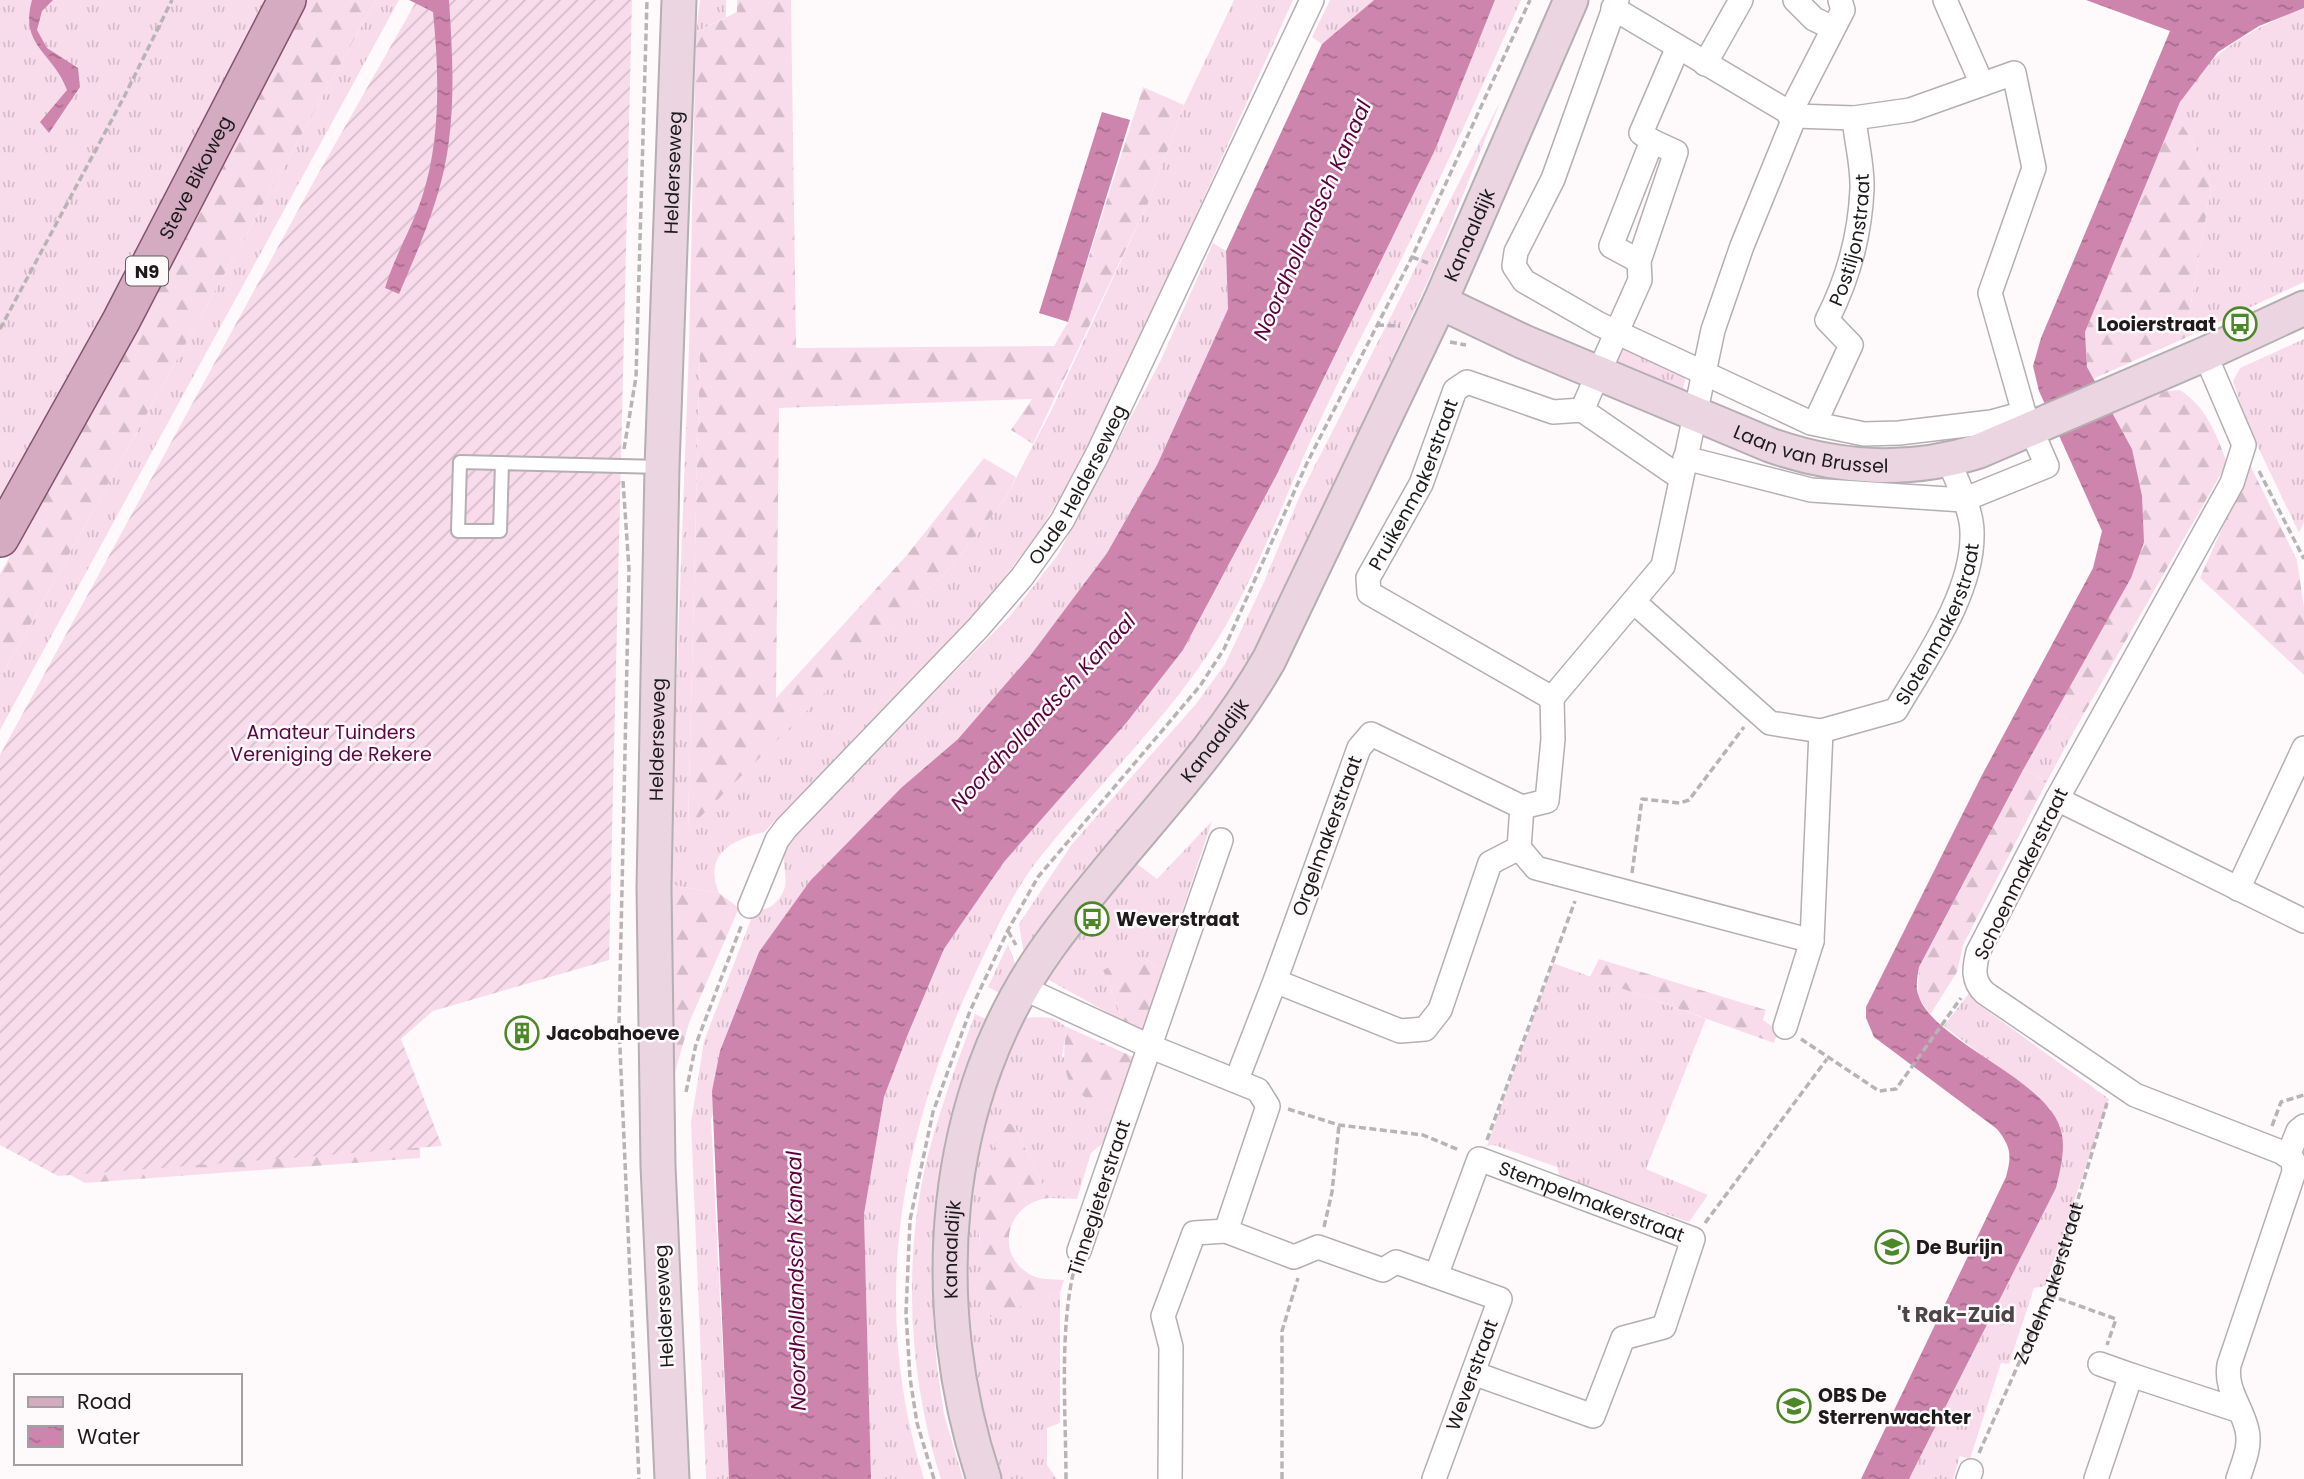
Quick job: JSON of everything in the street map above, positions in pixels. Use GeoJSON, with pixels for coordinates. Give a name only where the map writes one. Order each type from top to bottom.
{"type":"FeatureCollection","features":[{"type":"Feature","properties":{"kind":"main road","name":"Steve Bikoweg"},"geometry":{"type":"LineString","coordinates":[[0,538],[121,321],[286,0]]}},
{"type":"Feature","properties":{"kind":"street","name":"Helderseweg"},"geometry":{"type":"LineString","coordinates":[[672,1479],[658,1166],[654,888],[662,467],[679,0]]}},
{"type":"Feature","properties":{"kind":"street","name":"Oude Helderseweg"},"geometry":{"type":"LineString","coordinates":[[750,906],[777,840],[786,828],[995,609],[1062,521],[1098,453],[1312,0]]}},
{"type":"Feature","properties":{"kind":"street","name":"Kanaaldijk"},"geometry":{"type":"LineString","coordinates":[[984,1479],[964,1414],[954,1362],[948,1288],[950,1237],[957,1180],[978,1092],[997,1041],[1023,988],[1048,947],[1131,847],[1250,693],[1283,631],[1440,302],[1571,0]]}},
{"type":"Feature","properties":{"kind":"street"},"geometry":{"type":"LineString","coordinates":[[1705,64],[1741,0]]}},
{"type":"Feature","properties":{"kind":"street"},"geometry":{"type":"LineString","coordinates":[[1795,0],[1814,19],[1833,28]]}},
{"type":"Feature","properties":{"kind":"street"},"geometry":{"type":"LineString","coordinates":[[1812,941],[1536,868],[1520,848],[1522,807],[1547,801],[1553,739],[1552,698],[1663,566],[1703,369],[1742,246],[1792,115],[1843,10],[1840,0]]}},
{"type":"Feature","properties":{"kind":"street"},"geometry":{"type":"LineString","coordinates":[[1945,0],[1982,84]]}},
{"type":"Feature","properties":{"kind":"street","name":"Laan van Brussel"},"geometry":{"type":"LineString","coordinates":[[1615,4],[1553,179],[1516,252],[1514,266],[1524,281],[1616,332],[1703,369],[1815,423],[1864,434],[1899,433],[1991,422],[2034,422]]}},
{"type":"Feature","properties":{"kind":"street"},"geometry":{"type":"LineString","coordinates":[[1615,4],[1705,64],[1792,115],[1854,118],[1910,110],[2014,73],[2034,168],[1990,293],[2034,422],[2107,396],[2304,308]]}},
{"type":"Feature","properties":{"kind":"street"},"geometry":{"type":"LineString","coordinates":[[1582,410],[1640,280],[1640,261],[1675,152],[1652,141],[1642,132],[1678,47]]}},
{"type":"Feature","properties":{"kind":"street","name":"Postiljonstraat"},"geometry":{"type":"LineString","coordinates":[[1815,423],[1852,345],[1826,320],[1842,292],[1852,264],[1862,188],[1854,118]]}},
{"type":"Feature","properties":{"kind":"street"},"geometry":{"type":"LineString","coordinates":[[1640,261],[1611,246],[1652,141]]}},
{"type":"Feature","properties":{"kind":"street","name":"Laan van Brussel"},"geometry":{"type":"LineString","coordinates":[[1440,302],[1693,414],[1794,453],[1831,462],[1872,466],[1949,460],[2034,422]]}},
{"type":"Feature","properties":{"kind":"street"},"geometry":{"type":"LineString","coordinates":[[2205,354],[2244,446]]}},
{"type":"Feature","properties":{"kind":"street","name":"Pruikenmakerstraat"},"geometry":{"type":"LineString","coordinates":[[1552,698],[1369,593],[1368,578],[1421,484],[1455,390],[1467,382],[1553,412],[1582,410]]}},
{"type":"Feature","properties":{"kind":"street","name":"Laan van Brussel"},"geometry":{"type":"LineString","coordinates":[[1582,410],[1683,468],[1811,490],[1963,500],[2047,466],[2034,422]]}},
{"type":"Feature","properties":{"kind":"street","name":"Schoenmakerstraat"},"geometry":{"type":"LineString","coordinates":[[2244,446],[2232,483],[2057,799],[1978,952],[1975,981],[1984,993],[2134,1095],[2288,1156]]}},
{"type":"Feature","properties":{"kind":"street","name":"Slotenmakerstraat"},"geometry":{"type":"LineString","coordinates":[[1763,717],[1821,731],[1896,710],[1939,636],[1969,568],[1972,530],[1949,460]]}},
{"type":"Feature","properties":{"kind":"street"},"geometry":{"type":"LineString","coordinates":[[1634,602],[1763,717]]}},
{"type":"Feature","properties":{"kind":"street"},"geometry":{"type":"LineString","coordinates":[[1785,1027],[1812,941],[1821,731]]}},
{"type":"Feature","properties":{"kind":"street","name":"Orgelmakerstraat"},"geometry":{"type":"LineString","coordinates":[[1237,1079],[1359,748],[1371,734],[1522,807]]}},
{"type":"Feature","properties":{"kind":"street"},"geometry":{"type":"LineString","coordinates":[[2238,890],[2304,748]]}},
{"type":"Feature","properties":{"kind":"street"},"geometry":{"type":"LineString","coordinates":[[2057,799],[2304,921]]}},
{"type":"Feature","properties":{"kind":"street","name":"Tinnegieterstraat"},"geometry":{"type":"LineString","coordinates":[[1079,1251],[1221,840]]}},
{"type":"Feature","properties":{"kind":"street"},"geometry":{"type":"LineString","coordinates":[[1275,981],[1400,1031],[1425,1029],[1440,1010],[1490,863],[1520,848]]}},
{"type":"Feature","properties":{"kind":"street"},"geometry":{"type":"LineString","coordinates":[[1023,988],[1149,1046],[1237,1079],[1258,1090],[1268,1106],[1226,1231],[1194,1233],[1163,1315],[1171,1347],[1170,1479]]}},
{"type":"Feature","properties":{"kind":"street"},"geometry":{"type":"LineString","coordinates":[[2238,1479],[2248,1442],[2229,1384],[2229,1365],[2294,1172],[2292,1160],[2288,1156],[2298,1131],[2304,1126]]}},
{"type":"Feature","properties":{"kind":"street","name":"Stempelmakerstraat"},"geometry":{"type":"LineString","coordinates":[[1436,1276],[1479,1159],[1693,1239],[1664,1327],[1623,1338],[1593,1416],[1473,1373]]}},
{"type":"Feature","properties":{"kind":"street","name":"Weverstraat"},"geometry":{"type":"LineString","coordinates":[[1226,1231],[1294,1257],[1312,1250],[1383,1270],[1396,1262],[1500,1299],[1434,1479]]}},
{"type":"Feature","properties":{"kind":"street"},"geometry":{"type":"LineString","coordinates":[[2100,1364],[2240,1411]]}},
{"type":"Feature","properties":{"kind":"street"},"geometry":{"type":"LineString","coordinates":[[2095,1479],[2131,1375]]}},
{"type":"Feature","properties":{"kind":"lane"},"geometry":{"type":"LineString","coordinates":[[502,463],[500,531],[458,531],[460,462],[502,463],[662,467]]}},
{"type":"Feature","properties":{"kind":"path"},"geometry":{"type":"LineString","coordinates":[[0,329],[124,97],[172,0]]}},
{"type":"Feature","properties":{"kind":"path"},"geometry":{"type":"LineString","coordinates":[[934,1479],[917,1423],[910,1378],[906,1313],[910,1220],[933,1112],[970,1011],[1008,930],[1038,877],[1200,686],[1224,649],[1307,463],[1412,257],[1530,0]]}},
{"type":"Feature","properties":{"kind":"path"},"geometry":{"type":"LineString","coordinates":[[2244,446],[2304,559]]}},
{"type":"Feature","properties":{"kind":"path"},"geometry":{"type":"LineString","coordinates":[[1629,892],[1642,799],[1680,803],[1689,800],[1763,717]]}},
{"type":"Feature","properties":{"kind":"path"},"geometry":{"type":"LineString","coordinates":[[1268,1106],[1302,1112],[1339,1125],[1423,1135],[1479,1159],[1583,880]]}},
{"type":"Feature","properties":{"kind":"path"},"geometry":{"type":"LineString","coordinates":[[684,1103],[696,1044],[750,906]]}},
{"type":"Feature","properties":{"kind":"path"},"geometry":{"type":"LineString","coordinates":[[1785,1027],[1827,1059],[1878,1091],[1896,1089],[1946,1016]]}},
{"type":"Feature","properties":{"kind":"path"},"geometry":{"type":"LineString","coordinates":[[1693,1239],[1827,1059]]}},
{"type":"Feature","properties":{"kind":"path","name":"Zadelmakerstraat"},"geometry":{"type":"LineString","coordinates":[[1969,1475],[2049,1295],[2113,1082]]}},
{"type":"Feature","properties":{"kind":"path"},"geometry":{"type":"LineString","coordinates":[[2265,1146],[2281,1102],[2304,1095]]}},
{"type":"Feature","properties":{"kind":"path"},"geometry":{"type":"LineString","coordinates":[[1282,1479],[1282,1331],[1332,1192],[1339,1125]]}},
{"type":"Feature","properties":{"kind":"path","name":"Tinnegieterstraat"},"geometry":{"type":"LineString","coordinates":[[1066,1479],[1070,1288],[1079,1251]]}},
{"type":"Feature","properties":{"kind":"path"},"geometry":{"type":"LineString","coordinates":[[2049,1295],[2116,1319],[2100,1364]]}},
{"type":"Feature","properties":{"kind":"green space"},"geometry":{"type":"Polygon","coordinates":[[[0,0],[269,0],[209,126],[0,509],[0,0]]]}},
{"type":"Feature","properties":{"kind":"green space"},"geometry":{"type":"Polygon","coordinates":[[[300,0],[376,0],[0,679],[0,574],[54,477],[300,0]]]}},
{"type":"Feature","properties":{"kind":"green space"},"geometry":{"type":"Polygon","coordinates":[[[376,0],[399,0],[0,730],[0,679],[376,0]]]}},
{"type":"Feature","properties":{"kind":"green space","name":"Amateur Tuinders Vereniging de Rekere"},"geometry":{"type":"Polygon","coordinates":[[[417,0],[632,0],[609,960],[433,1011],[401,1039],[442,1146],[58,1176],[0,1145],[0,755],[314,181],[417,0]]]}},
{"type":"Feature","properties":{"kind":"green space"},"geometry":{"type":"Polygon","coordinates":[[[700,0],[726,0],[726,17],[696,32],[700,0]]]}},
{"type":"Feature","properties":{"kind":"green space"},"geometry":{"type":"Polygon","coordinates":[[[737,0],[791,0],[796,348],[1054,346],[1068,322],[1143,87],[1184,105],[1148,203],[1033,444],[1011,430],[1032,399],[779,408],[776,698],[907,555],[984,458],[1016,477],[1005,499],[950,568],[688,829],[700,347],[689,347],[696,32],[737,12],[737,0]]]}},
{"type":"Feature","properties":{"kind":"green space"},"geometry":{"type":"Polygon","coordinates":[[[1234,0],[1293,0],[1096,436],[1041,529],[981,608],[764,832],[741,839],[723,851],[715,868],[719,893],[672,885],[673,779],[689,347],[700,347],[688,828],[950,568],[1005,499],[1051,411],[1148,203],[1184,105],[1234,0]]]}},
{"type":"Feature","properties":{"kind":"green space"},"geometry":{"type":"Polygon","coordinates":[[[1330,0],[1374,0],[1322,44],[1312,37],[1330,0]]]}},
{"type":"Feature","properties":{"kind":"green space"},"geometry":{"type":"Polygon","coordinates":[[[1495,0],[1521,0],[1414,233],[1325,410],[1255,569],[1229,620],[1186,686],[1025,877],[995,932],[949,1035],[911,1159],[901,1222],[896,1285],[898,1349],[907,1414],[924,1479],[871,1479],[864,1214],[884,1097],[908,1034],[944,949],[1004,862],[1127,722],[1183,650],[1276,476],[1435,150],[1495,0]]]}},
{"type":"Feature","properties":{"kind":"green space"},"geometry":{"type":"Polygon","coordinates":[[[2304,8],[2304,282],[2185,338],[2211,187],[2192,140],[2175,114],[2197,76],[2211,61],[2264,25],[2304,8]]]}},
{"type":"Feature","properties":{"kind":"green space"},"geometry":{"type":"Polygon","coordinates":[[[1501,100],[1432,272],[1261,644],[1235,691],[1047,920],[1024,955],[1019,924],[1072,844],[1196,704],[1225,664],[1264,582],[1301,493],[1501,100]]]}},
{"type":"Feature","properties":{"kind":"green space"},"geometry":{"type":"Polygon","coordinates":[[[2175,114],[2192,140],[2211,187],[2185,338],[2093,379],[2087,367],[2085,332],[2175,114]]]}},
{"type":"Feature","properties":{"kind":"green space"},"geometry":{"type":"Polygon","coordinates":[[[1213,243],[1226,251],[1228,309],[1157,465],[1107,553],[1030,656],[958,739],[901,788],[810,881],[711,1119],[729,1479],[706,1479],[691,1123],[704,1041],[755,909],[769,907],[776,902],[784,889],[785,848],[837,790],[1010,616],[1057,556],[1160,362],[1213,243]]]}},
{"type":"Feature","properties":{"kind":"green space"},"geometry":{"type":"Polygon","coordinates":[[[2304,339],[2304,522],[2299,533],[2247,424],[2233,381],[2240,368],[2304,339]]]}},
{"type":"Feature","properties":{"kind":"green space"},"geometry":{"type":"Polygon","coordinates":[[[1620,346],[1686,375],[1682,395],[1610,362],[1620,346]]]}},
{"type":"Feature","properties":{"kind":"green space"},"geometry":{"type":"Polygon","coordinates":[[[2180,390],[2204,413],[2227,463],[2078,724],[2054,714],[2131,578],[2132,449],[2111,411],[2157,392],[2180,390]]]}},
{"type":"Feature","properties":{"kind":"green space"},"geometry":{"type":"Polygon","coordinates":[[[2250,465],[2297,560],[2304,608],[2304,675],[2200,578],[2250,465]]]}},
{"type":"Feature","properties":{"kind":"green space"},"geometry":{"type":"Polygon","coordinates":[[[2054,714],[2078,724],[2047,781],[2023,770],[2054,714]]]}},
{"type":"Feature","properties":{"kind":"green space"},"geometry":{"type":"Polygon","coordinates":[[[2023,770],[2047,781],[1963,945],[1957,972],[1930,1015],[1918,996],[1919,967],[2023,770]]]}},
{"type":"Feature","properties":{"kind":"green space"},"geometry":{"type":"Polygon","coordinates":[[[1212,821],[1162,972],[1145,958],[1103,970],[1123,1021],[1047,979],[1135,862],[1157,879],[1212,821]]]}},
{"type":"Feature","properties":{"kind":"green space"},"geometry":{"type":"Polygon","coordinates":[[[672,885],[719,893],[739,908],[689,1023],[672,1083],[672,885]]]}},
{"type":"Feature","properties":{"kind":"green space"},"geometry":{"type":"Polygon","coordinates":[[[1008,944],[1016,966],[999,993],[988,987],[1008,944]]]}},
{"type":"Feature","properties":{"kind":"green space"},"geometry":{"type":"Polygon","coordinates":[[[1134,956],[1145,958],[1162,972],[1143,1031],[1123,1021],[1103,970],[1134,956]]]}},
{"type":"Feature","properties":{"kind":"green space"},"geometry":{"type":"Polygon","coordinates":[[[1599,959],[1766,1010],[1763,1020],[1778,1031],[1774,1043],[1590,977],[1599,959]]]}},
{"type":"Feature","properties":{"kind":"green space"},"geometry":{"type":"Polygon","coordinates":[[[1553,963],[1706,1019],[1646,1169],[1708,1195],[1689,1222],[1560,1177],[1557,1167],[1494,1145],[1487,1146],[1553,963]]]}},
{"type":"Feature","properties":{"kind":"green space"},"geometry":{"type":"Polygon","coordinates":[[[1969,993],[1978,1004],[2109,1099],[2045,1286],[2034,1288],[2009,1364],[2001,1363],[1970,1459],[1960,1456],[1953,1479],[1909,1479],[2056,1188],[2051,1109],[1944,1026],[1969,993]]]}},
{"type":"Feature","properties":{"kind":"green space"},"geometry":{"type":"Polygon","coordinates":[[[975,1014],[990,1021],[937,1225],[933,1318],[937,1367],[944,1414],[963,1479],[941,1479],[922,1404],[916,1366],[913,1249],[917,1210],[929,1152],[975,1014]]]}},
{"type":"Feature","properties":{"kind":"green space"},"geometry":{"type":"Polygon","coordinates":[[[1025,1018],[1052,1018],[1067,1027],[1062,1056],[1123,1108],[1114,1133],[1091,1153],[1077,1199],[1049,1198],[1014,1125],[979,1234],[990,1316],[1060,1293],[1060,1423],[1047,1428],[1047,1465],[1057,1479],[993,1479],[964,1364],[967,1175],[1015,1025],[1025,1018]]]}},
{"type":"Feature","properties":{"kind":"green space"},"geometry":{"type":"Polygon","coordinates":[[[1067,1027],[1140,1060],[1123,1108],[1090,1100],[1071,1084],[1064,1061],[1067,1027]]]}},
{"type":"Feature","properties":{"kind":"green space"},"geometry":{"type":"Polygon","coordinates":[[[1003,1122],[1014,1125],[1049,1198],[1023,1209],[1015,1219],[1009,1242],[1012,1255],[1019,1266],[1031,1275],[1042,1279],[1064,1280],[1060,1293],[990,1317],[982,1263],[980,1218],[986,1175],[1003,1122]]]}},
{"type":"Feature","properties":{"kind":"green space"},"geometry":{"type":"Polygon","coordinates":[[[420,1138],[420,1158],[85,1183],[46,1162],[420,1138]]]}},
{"type":"Feature","properties":{"kind":"water"},"geometry":{"type":"Polygon","coordinates":[[[32,0],[53,0],[42,11],[37,30],[47,48],[78,68],[80,87],[49,133],[40,122],[67,90],[54,66],[34,39],[29,16],[32,0]]]}},
{"type":"Feature","properties":{"kind":"water"},"geometry":{"type":"Polygon","coordinates":[[[409,0],[449,0],[452,105],[442,180],[430,219],[399,294],[385,288],[423,194],[433,150],[437,104],[433,12],[409,0]]]}},
{"type":"Feature","properties":{"kind":"water","name":"Noordhollandsch Kanaal"},"geometry":{"type":"Polygon","coordinates":[[[1374,0],[1495,0],[1435,150],[1276,476],[1183,650],[1127,722],[1004,862],[944,949],[908,1034],[884,1097],[864,1214],[871,1479],[729,1479],[712,1091],[720,1051],[759,952],[810,881],[901,788],[958,739],[1030,656],[1107,553],[1157,465],[1228,309],[1226,251],[1322,44],[1374,0]]]}},
{"type":"Feature","properties":{"kind":"water"},"geometry":{"type":"Polygon","coordinates":[[[2086,0],[2304,0],[2304,8],[2259,26],[2218,52],[2180,102],[2085,332],[2087,367],[2132,449],[2142,496],[2144,542],[2131,578],[2023,770],[1919,967],[1917,984],[1918,994],[1928,1012],[1945,1029],[2017,1079],[2054,1115],[2062,1135],[2060,1168],[2056,1188],[1909,1479],[1861,1479],[2006,1177],[2009,1163],[2008,1146],[1997,1129],[1874,1037],[1866,1018],[1866,1007],[1981,777],[2093,568],[2102,531],[2039,391],[2033,366],[2041,338],[2170,31],[2086,0]]]}},
{"type":"Feature","properties":{"kind":"water"},"geometry":{"type":"Polygon","coordinates":[[[1102,112],[1130,120],[1068,322],[1039,313],[1102,112]]]}},
{"type":"Feature","properties":{"kind":"place","name":"Looierstraat"},"geometry":{"type":"Point","coordinates":[2240,324]}},
{"type":"Feature","properties":{"kind":"place","name":"Weverstraat"},"geometry":{"type":"Point","coordinates":[1092,919]}},
{"type":"Feature","properties":{"kind":"place","name":"Jacobahoeve"},"geometry":{"type":"Point","coordinates":[522,1033]}},
{"type":"Feature","properties":{"kind":"place","name":"De Burijn"},"geometry":{"type":"Point","coordinates":[1892,1247]}},
{"type":"Feature","properties":{"kind":"place","name":"OBS De Sterrenwachter"},"geometry":{"type":"Point","coordinates":[1794,1406]}},
{"type":"Feature","properties":{"kind":"district","name":"'t Rak-Zuid"},"geometry":{"type":"Point","coordinates":[1956,1314]}}]}
